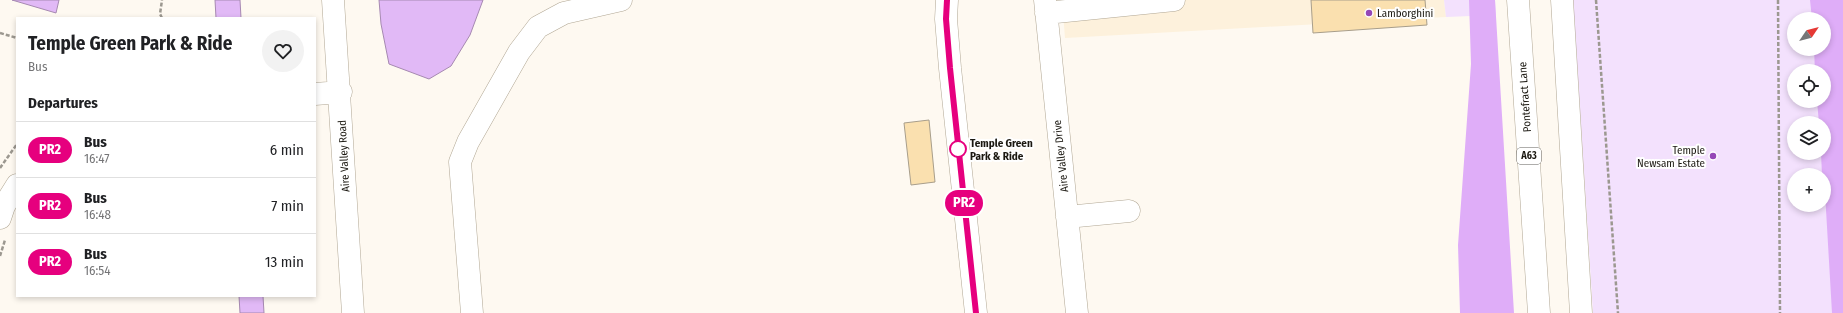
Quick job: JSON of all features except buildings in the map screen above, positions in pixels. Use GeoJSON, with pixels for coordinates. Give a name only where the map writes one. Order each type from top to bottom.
{"type":"FeatureCollection","features":[{"type":"Feature","properties":{"kind":"main road","name":"Aire Valley Road"},"geometry":{"type":"LineString","coordinates":[[333,0],[354,313]]}},
{"type":"Feature","properties":{"kind":"main road"},"geometry":{"type":"LineString","coordinates":[[472,313],[460,162],[468,142],[518,52],[538,27],[564,13],[621,0]]}},
{"type":"Feature","properties":{"kind":"main road"},"geometry":{"type":"LineString","coordinates":[[947,0],[946,19],[950,68],[976,313]]}},
{"type":"Feature","properties":{"kind":"main road"},"geometry":{"type":"LineString","coordinates":[[1045,6],[1174,0]]}},
{"type":"Feature","properties":{"kind":"main road","name":"Pontefract Lane"},"geometry":{"type":"LineString","coordinates":[[1518,0],[1539,313]]}},
{"type":"Feature","properties":{"kind":"main road"},"geometry":{"type":"LineString","coordinates":[[1562,0],[1582,313]]}},
{"type":"Feature","properties":{"kind":"main road","name":"Aire Valley Drive"},"geometry":{"type":"LineString","coordinates":[[1045,6],[1078,313]]}},
{"type":"Feature","properties":{"kind":"main road"},"geometry":{"type":"LineString","coordinates":[[316,94],[340,92]]}},
{"type":"Feature","properties":{"kind":"main road"},"geometry":{"type":"LineString","coordinates":[[0,218],[4,206],[16,187]]}},
{"type":"Feature","properties":{"kind":"main road"},"geometry":{"type":"LineString","coordinates":[[1067,217],[1129,211]]}},
{"type":"Feature","properties":{"kind":"path"},"geometry":{"type":"LineString","coordinates":[[162,0],[160,14],[162,17]]}},
{"type":"Feature","properties":{"kind":"path"},"geometry":{"type":"LineString","coordinates":[[1596,0],[1618,313]]}},
{"type":"Feature","properties":{"kind":"path"},"geometry":{"type":"LineString","coordinates":[[1778,0],[1780,313]]}},
{"type":"Feature","properties":{"kind":"path"},"geometry":{"type":"LineString","coordinates":[[0,33],[16,38]]}},
{"type":"Feature","properties":{"kind":"path"},"geometry":{"type":"LineString","coordinates":[[0,168],[16,145]]}},
{"type":"Feature","properties":{"kind":"shaded area"},"geometry":{"type":"Polygon","coordinates":[[[12,0],[59,0],[56,13],[12,0]]]}},
{"type":"Feature","properties":{"kind":"shaded area"},"geometry":{"type":"Polygon","coordinates":[[[215,0],[240,0],[241,17],[216,17],[215,0]]]}},
{"type":"Feature","properties":{"kind":"shaded area"},"geometry":{"type":"Polygon","coordinates":[[[379,0],[483,0],[470,35],[451,66],[429,79],[389,64],[381,24],[379,0]]]}},
{"type":"Feature","properties":{"kind":"shaded area"},"geometry":{"type":"Polygon","coordinates":[[[1062,0],[1444,0],[1446,17],[1065,38],[1062,0]]]}},
{"type":"Feature","properties":{"kind":"shaded area"},"geometry":{"type":"Polygon","coordinates":[[[1444,0],[1495,0],[1496,15],[1446,17],[1444,0]]]}},
{"type":"Feature","properties":{"kind":"shaded area"},"geometry":{"type":"Polygon","coordinates":[[[1469,0],[1495,0],[1514,313],[1460,313],[1458,245],[1471,64],[1469,0]]]}},
{"type":"Feature","properties":{"kind":"shaded area","name":"Temple Newsam Estate"},"geometry":{"type":"Polygon","coordinates":[[[1573,0],[1843,0],[1843,313],[1593,313],[1573,0]]]}},
{"type":"Feature","properties":{"kind":"shaded area"},"geometry":{"type":"Polygon","coordinates":[[[1810,0],[1843,0],[1843,313],[1832,313],[1826,212],[1831,212],[1831,168],[1822,168],[1821,160],[1831,160],[1831,116],[1818,116],[1818,108],[1831,108],[1831,64],[1815,64],[1814,56],[1831,56],[1831,12],[1811,12],[1810,0]]]}},
{"type":"Feature","properties":{"kind":"shaded area"},"geometry":{"type":"Polygon","coordinates":[[[239,297],[263,297],[264,313],[240,313],[239,297]]]}},
{"type":"Feature","properties":{"kind":"bus line","name":"PR2"},"geometry":{"type":"LineString","coordinates":[[947,0],[946,19],[950,68],[976,313]]}},
{"type":"Feature","properties":{"kind":"place","name":"Lamborghini"},"geometry":{"type":"Point","coordinates":[1369,13]}},
{"type":"Feature","properties":{"kind":"place","name":"Temple Green Park & Ride"},"geometry":{"type":"Point","coordinates":[958,149]}},
{"type":"Feature","properties":{"kind":"place","name":"Temple Newsam Estate"},"geometry":{"type":"Point","coordinates":[1713,156]}}]}
